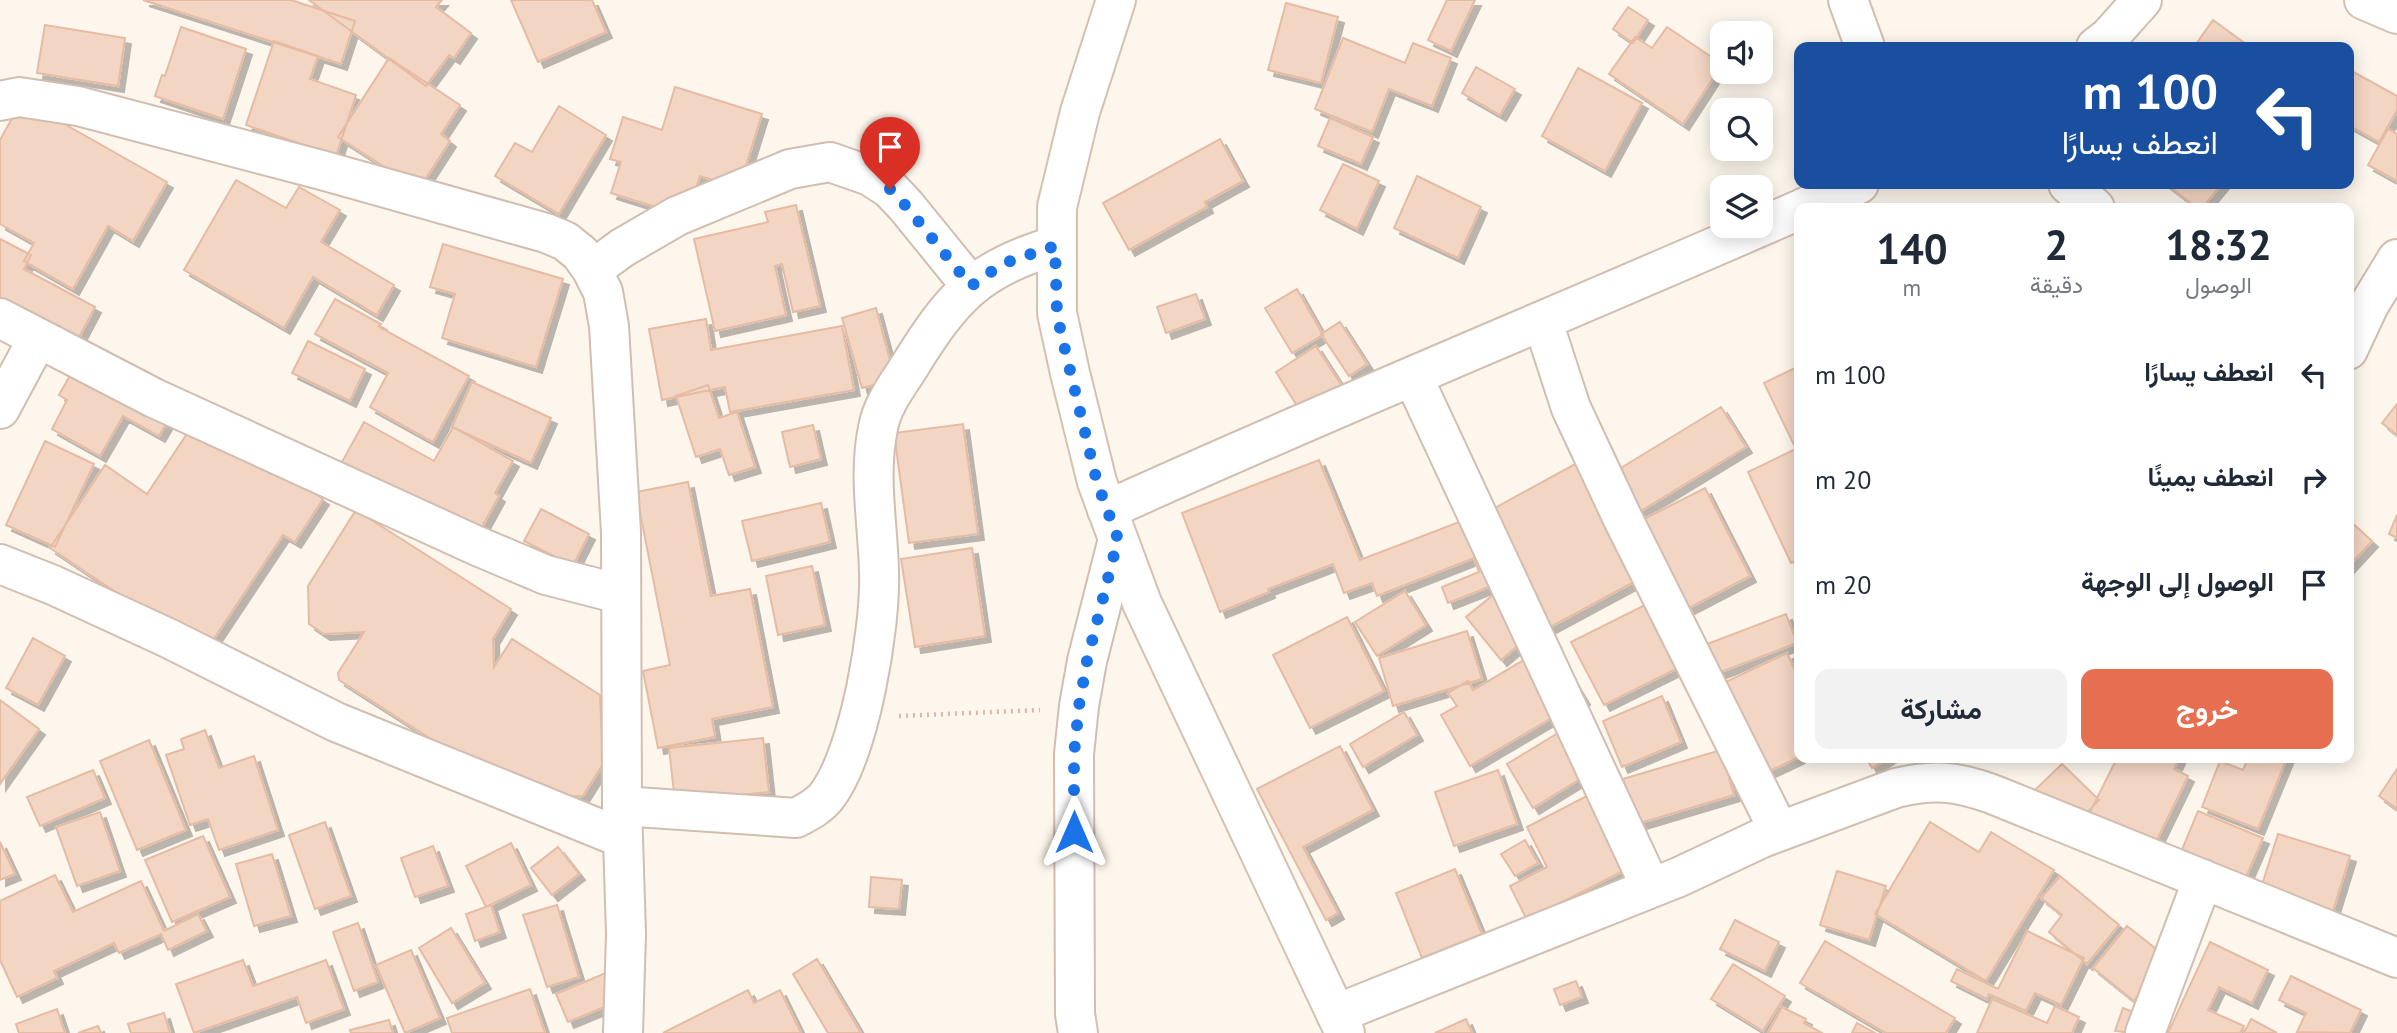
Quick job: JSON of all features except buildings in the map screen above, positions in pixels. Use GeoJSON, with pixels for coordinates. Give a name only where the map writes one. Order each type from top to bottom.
{"type":"FeatureCollection","features":[{"type":"Feature","properties":{"kind":"street"},"geometry":{"type":"LineString","coordinates":[[1116,0],[1070,148],[1057,207],[1057,313],[1073,385],[1112,525],[1142,603],[1341,1023],[1779,831],[1896,788],[1918,783],[1964,784],[1992,794],[2397,958]]}},
{"type":"Feature","properties":{"kind":"street"},"geometry":{"type":"LineString","coordinates":[[1848,0],[1864,42]]}},
{"type":"Feature","properties":{"kind":"street"},"geometry":{"type":"LineString","coordinates":[[2102,42],[2142,0]]}},
{"type":"Feature","properties":{"kind":"street"},"geometry":{"type":"LineString","coordinates":[[2364,0],[2397,14]]}},
{"type":"Feature","properties":{"kind":"street"},"geometry":{"type":"LineString","coordinates":[[0,101],[19,97],[78,106],[489,216],[565,241],[580,253],[592,270],[603,292],[608,326],[621,533],[622,822],[626,934],[624,1033]]}},
{"type":"Feature","properties":{"kind":"street"},"geometry":{"type":"LineString","coordinates":[[592,270],[622,248],[677,216],[790,169],[830,162],[870,176],[890,189],[971,286]]}},
{"type":"Feature","properties":{"kind":"street"},"geometry":{"type":"LineString","coordinates":[[1815,203],[1847,189]]}},
{"type":"Feature","properties":{"kind":"street"},"geometry":{"type":"LineString","coordinates":[[2074,189],[2089,203]]}},
{"type":"Feature","properties":{"kind":"street"},"geometry":{"type":"LineString","coordinates":[[1112,525],[1264,439],[1543,322],[1794,212]]}},
{"type":"Feature","properties":{"kind":"street"},"geometry":{"type":"LineString","coordinates":[[0,564],[156,632],[336,722],[622,822],[796,818],[826,798],[839,776],[856,733],[875,639],[880,573],[873,490],[877,429],[888,400],[950,307],[971,286],[1002,264],[1055,246]]}},
{"type":"Feature","properties":{"kind":"street"},"geometry":{"type":"LineString","coordinates":[[2354,337],[2369,305],[2397,259]]}},
{"type":"Feature","properties":{"kind":"street"},"geometry":{"type":"LineString","coordinates":[[0,318],[154,398],[475,545],[547,575],[620,594]]}},
{"type":"Feature","properties":{"kind":"street"},"geometry":{"type":"LineString","coordinates":[[1543,322],[1571,408],[1622,517],[1779,831]]}},
{"type":"Feature","properties":{"kind":"street"},"geometry":{"type":"LineString","coordinates":[[0,409],[38,338]]}},
{"type":"Feature","properties":{"kind":"street"},"geometry":{"type":"LineString","coordinates":[[1413,377],[1651,888]]}},
{"type":"Feature","properties":{"kind":"street"},"geometry":{"type":"LineString","coordinates":[[1078,1033],[1075,1013],[1074,754],[1079,706],[1112,525]]}},
{"type":"Feature","properties":{"kind":"street"},"geometry":{"type":"LineString","coordinates":[[1941,782],[1969,763]]}},
{"type":"Feature","properties":{"kind":"street"},"geometry":{"type":"LineString","coordinates":[[2145,1033],[2203,879]]}},
{"type":"Feature","properties":{"kind":"path"},"geometry":{"type":"LineString","coordinates":[[859,716],[927,716],[1079,706]]}},
{"type":"Feature","properties":{"kind":"route"},"geometry":{"type":"LineString","coordinates":[[890,189],[971,286],[1002,264],[1055,246],[1057,313],[1061,333],[1097,482],[1118,539],[1087,661],[1079,706],[1074,754],[1074,832]]}}]}
